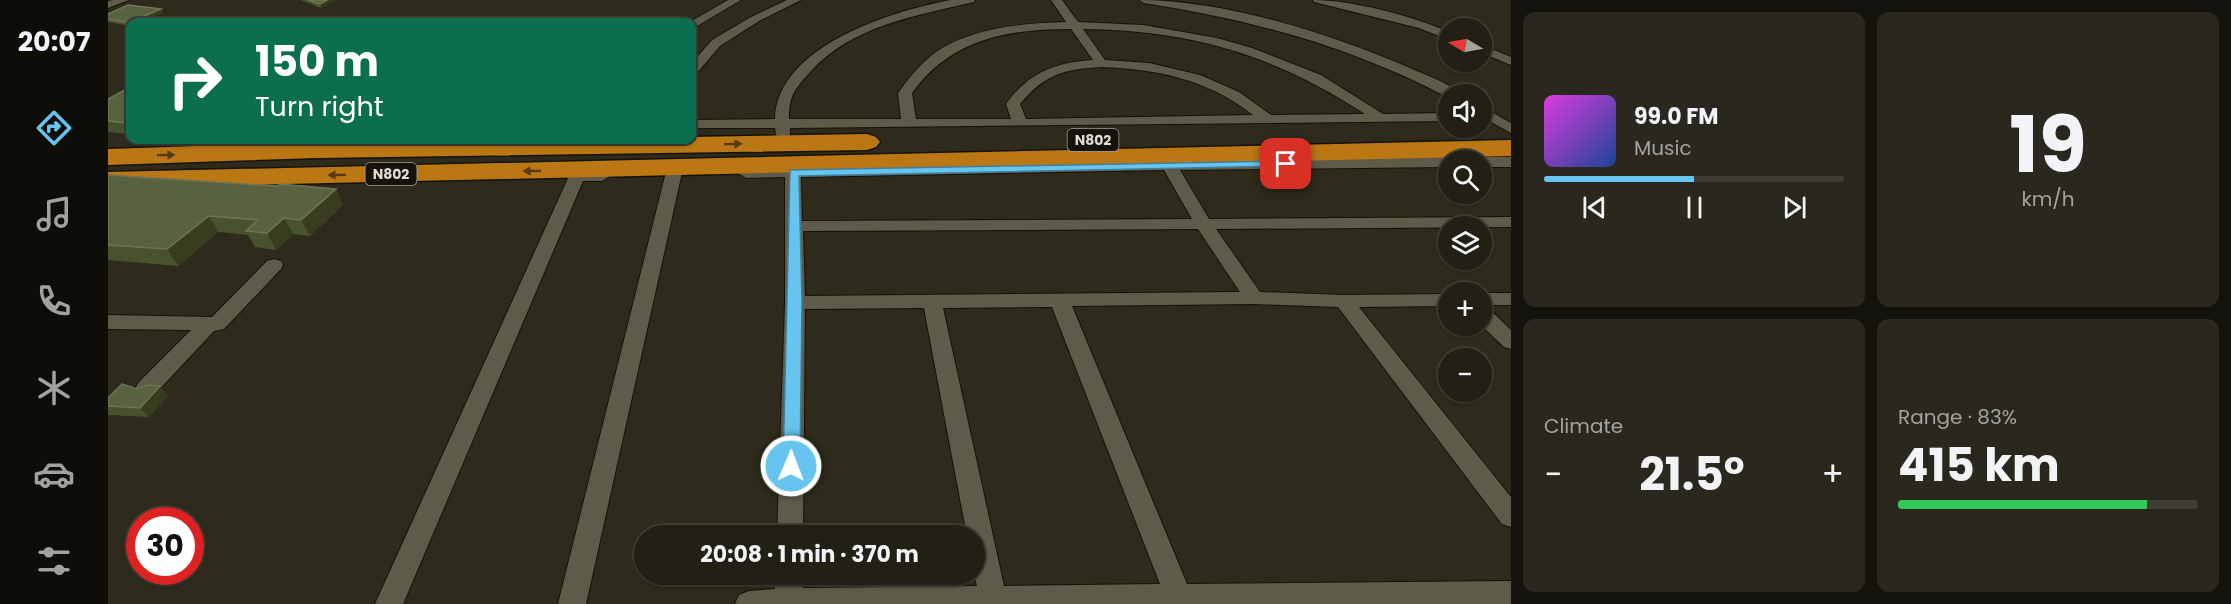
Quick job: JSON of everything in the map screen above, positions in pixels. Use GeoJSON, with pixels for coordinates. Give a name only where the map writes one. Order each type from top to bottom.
{"type":"FeatureCollection","features":[{"type":"Feature","properties":{"kind":"highway","name":"N802"},"geometry":{"type":"LineString","coordinates":[[108,180],[674,162],[788,151],[1511,131]]}},
{"type":"Feature","properties":{"kind":"highway","name":"N802"},"geometry":{"type":"LineString","coordinates":[[788,151],[1511,148]]}},
{"type":"Feature","properties":{"kind":"highway","name":"N802"},"geometry":{"type":"LineString","coordinates":[[108,157],[317,150],[674,162]]}},
{"type":"Feature","properties":{"kind":"street"},"geometry":{"type":"LineString","coordinates":[[108,5],[124,0]]}},
{"type":"Feature","properties":{"kind":"street"},"geometry":{"type":"LineString","coordinates":[[696,24],[736,0]]}},
{"type":"Feature","properties":{"kind":"street"},"geometry":{"type":"LineString","coordinates":[[696,66],[716,44],[755,19],[796,0]]}},
{"type":"Feature","properties":{"kind":"street"},"geometry":{"type":"LineString","coordinates":[[790,525],[795,226],[785,94],[809,62],[866,28],[942,2],[970,0]]}},
{"type":"Feature","properties":{"kind":"street"},"geometry":{"type":"LineString","coordinates":[[1056,0],[1101,63]]}},
{"type":"Feature","properties":{"kind":"street"},"geometry":{"type":"LineString","coordinates":[[1144,0],[1199,8],[1316,35],[1410,72],[1438,87]]}},
{"type":"Feature","properties":{"kind":"street"},"geometry":{"type":"LineString","coordinates":[[1318,0],[1423,25],[1438,31]]}},
{"type":"Feature","properties":{"kind":"street"},"geometry":{"type":"LineString","coordinates":[[909,123],[905,93],[924,67],[956,45],[998,32],[1075,25],[1186,35],[1246,50],[1316,78],[1382,118]]}},
{"type":"Feature","properties":{"kind":"street"},"geometry":{"type":"LineString","coordinates":[[1492,54],[1511,61]]}},
{"type":"Feature","properties":{"kind":"street"},"geometry":{"type":"LineString","coordinates":[[1020,123],[1013,104],[1029,85],[1058,69],[1101,63],[1186,75],[1233,94],[1268,120]]}},
{"type":"Feature","properties":{"kind":"street"},"geometry":{"type":"LineString","coordinates":[[788,151],[909,123],[1438,117]]}},
{"type":"Feature","properties":{"kind":"street"},"geometry":{"type":"LineString","coordinates":[[1492,119],[1511,131]]}},
{"type":"Feature","properties":{"kind":"street"},"geometry":{"type":"LineString","coordinates":[[696,125],[788,151],[1169,165],[1438,162]]}},
{"type":"Feature","properties":{"kind":"street"},"geometry":{"type":"LineString","coordinates":[[389,604],[577,176],[674,162],[572,604]]}},
{"type":"Feature","properties":{"kind":"street"},"geometry":{"type":"LineString","coordinates":[[1492,162],[1511,162]]}},
{"type":"Feature","properties":{"kind":"street"},"geometry":{"type":"LineString","coordinates":[[1169,165],[1203,224],[1254,298]]}},
{"type":"Feature","properties":{"kind":"street"},"geometry":{"type":"LineString","coordinates":[[795,226],[1511,222]]}},
{"type":"Feature","properties":{"kind":"street"},"geometry":{"type":"LineString","coordinates":[[108,322],[217,324],[274,265]]}},
{"type":"Feature","properties":{"kind":"street"},"geometry":{"type":"LineString","coordinates":[[795,303],[1254,298],[1344,301],[1438,300]]}},
{"type":"Feature","properties":{"kind":"street"},"geometry":{"type":"LineString","coordinates":[[1492,299],[1511,299]]}},
{"type":"Feature","properties":{"kind":"street"},"geometry":{"type":"LineString","coordinates":[[1060,301],[1179,598]]}},
{"type":"Feature","properties":{"kind":"street"},"geometry":{"type":"LineString","coordinates":[[1344,301],[1511,516]]}},
{"type":"Feature","properties":{"kind":"street"},"geometry":{"type":"LineString","coordinates":[[932,302],[993,599]]}},
{"type":"Feature","properties":{"kind":"street"},"geometry":{"type":"LineString","coordinates":[[146,389],[209,324]]}},
{"type":"Feature","properties":{"kind":"street"},"geometry":{"type":"LineString","coordinates":[[1492,324],[1511,342]]}},
{"type":"Feature","properties":{"kind":"street"},"geometry":{"type":"LineString","coordinates":[[749,604],[789,593],[1124,601],[1179,598],[1504,598]]}},
{"type":"Feature","properties":{"kind":"building"},"geometry":{"type":"Polygon","coordinates":[[[308,0],[327,0],[320,4],[308,0]]]}},
{"type":"Feature","properties":{"kind":"building"},"geometry":{"type":"Polygon","coordinates":[[[128,5],[161,9],[140,18],[126,18],[126,23],[108,19],[108,14],[128,5]]]}},
{"type":"Feature","properties":{"kind":"building"},"geometry":{"type":"Polygon","coordinates":[[[126,89],[126,123],[108,121],[108,99],[126,89]]]}},
{"type":"Feature","properties":{"kind":"building"},"geometry":{"type":"Polygon","coordinates":[[[108,175],[336,189],[301,220],[284,218],[267,233],[246,231],[258,220],[209,216],[167,249],[108,245],[108,175]]]}},
{"type":"Feature","properties":{"kind":"building"},"geometry":{"type":"Polygon","coordinates":[[[122,384],[137,389],[149,385],[160,386],[140,408],[108,406],[108,398],[122,384]]]}},
{"type":"Feature","properties":{"kind":"route"},"geometry":{"type":"LineString","coordinates":[[791,466],[795,303],[794,173],[1286,164]]}}]}
